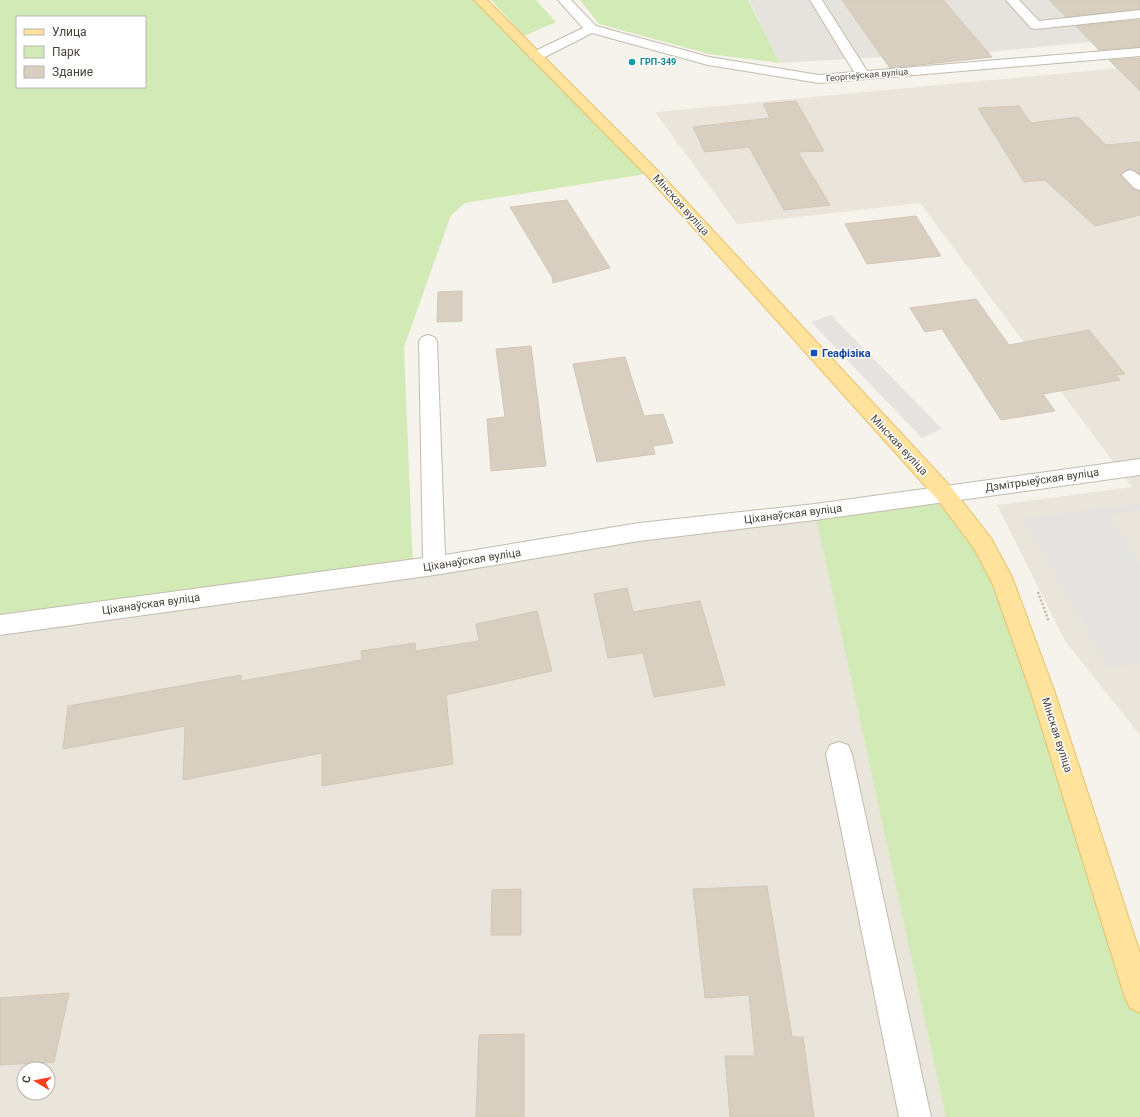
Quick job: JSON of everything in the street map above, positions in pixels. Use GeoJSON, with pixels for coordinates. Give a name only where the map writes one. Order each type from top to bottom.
{"type":"FeatureCollection","features":[{"type":"Feature","properties":{"kind":"main road","name":"Мінская вуліца"},"geometry":{"type":"LineString","coordinates":[[480,0],[652,173],[944,493],[983,544],[1004,584],[1043,693],[1140,998]]}},
{"type":"Feature","properties":{"kind":"street"},"geometry":{"type":"LineString","coordinates":[[536,56],[591,29],[564,0]]}},
{"type":"Feature","properties":{"kind":"street"},"geometry":{"type":"LineString","coordinates":[[816,0],[863,75]]}},
{"type":"Feature","properties":{"kind":"street"},"geometry":{"type":"LineString","coordinates":[[1012,0],[1036,25],[1140,14]]}},
{"type":"Feature","properties":{"kind":"street","name":"Георгіеўская вуліца"},"geometry":{"type":"LineString","coordinates":[[591,29],[708,61],[819,79],[1140,52]]}},
{"type":"Feature","properties":{"kind":"street"},"geometry":{"type":"LineString","coordinates":[[428,341],[434,566]]}},
{"type":"Feature","properties":{"kind":"street","name":"Дзмітрыеўская вуліца"},"geometry":{"type":"LineString","coordinates":[[944,493],[1140,467]]}},
{"type":"Feature","properties":{"kind":"street","name":"Ціханаўская вуліца"},"geometry":{"type":"LineString","coordinates":[[0,625],[434,566],[639,532],[815,512],[944,493]]}},
{"type":"Feature","properties":{"kind":"street"},"geometry":{"type":"LineString","coordinates":[[839,754],[915,1117]]}},
{"type":"Feature","properties":{"kind":"shaded area"},"geometry":{"type":"Polygon","coordinates":[[[749,0],[1140,0],[1140,43],[1091,42],[988,52],[992,57],[890,68],[882,57],[780,63],[749,0]]]}},
{"type":"Feature","properties":{"kind":"shaded area"},"geometry":{"type":"Polygon","coordinates":[[[1140,66],[1140,735],[1065,641],[997,505],[1132,487],[920,203],[737,224],[655,112],[1140,66]]]}},
{"type":"Feature","properties":{"kind":"shaded area"},"geometry":{"type":"Polygon","coordinates":[[[831,315],[942,429],[922,438],[811,322],[831,315]]]}},
{"type":"Feature","properties":{"kind":"shaded area"},"geometry":{"type":"Polygon","coordinates":[[[1140,503],[1140,510],[1109,515],[1140,565],[1140,663],[1108,668],[1024,519],[1140,503]]]}},
{"type":"Feature","properties":{"kind":"shaded area"},"geometry":{"type":"Polygon","coordinates":[[[815,512],[1140,1117],[0,1117],[0,625],[815,512]]]}},
{"type":"Feature","properties":{"kind":"green space"},"geometry":{"type":"Polygon","coordinates":[[[0,0],[480,0],[652,173],[465,203],[451,215],[404,347],[413,569],[0,625],[0,0]]]}},
{"type":"Feature","properties":{"kind":"green space"},"geometry":{"type":"Polygon","coordinates":[[[491,0],[536,0],[556,22],[524,36],[491,0]]]}},
{"type":"Feature","properties":{"kind":"green space"},"geometry":{"type":"Polygon","coordinates":[[[580,0],[748,0],[780,63],[709,54],[599,24],[580,0]]]}},
{"type":"Feature","properties":{"kind":"green space"},"geometry":{"type":"Polygon","coordinates":[[[944,493],[983,544],[1140,998],[1140,1117],[946,1117],[815,512],[944,493]]]}},
{"type":"Feature","properties":{"kind":"building"},"geometry":{"type":"Polygon","coordinates":[[[842,0],[943,0],[992,57],[890,68],[842,0]]]}},
{"type":"Feature","properties":{"kind":"building"},"geometry":{"type":"Polygon","coordinates":[[[1049,0],[1140,0],[1140,9],[1066,17],[1049,0]]]}},
{"type":"Feature","properties":{"kind":"building"},"geometry":{"type":"Polygon","coordinates":[[[1140,20],[1140,47],[1099,50],[1076,26],[1140,20]]]}},
{"type":"Feature","properties":{"kind":"building"},"geometry":{"type":"Polygon","coordinates":[[[1140,58],[1140,91],[1109,60],[1140,58]]]}},
{"type":"Feature","properties":{"kind":"building"},"geometry":{"type":"Polygon","coordinates":[[[796,101],[824,151],[798,152],[830,205],[784,210],[749,147],[705,152],[693,127],[770,118],[763,104],[796,101]]]}},
{"type":"Feature","properties":{"kind":"building"},"geometry":{"type":"Polygon","coordinates":[[[1019,106],[1031,123],[1078,117],[1106,145],[1140,142],[1140,174],[1129,169],[1120,175],[1133,189],[1140,191],[1140,215],[1095,226],[1045,180],[1024,182],[978,108],[1019,106]]]}},
{"type":"Feature","properties":{"kind":"building"},"geometry":{"type":"Polygon","coordinates":[[[567,200],[610,268],[553,283],[552,277],[510,207],[567,200]]]}},
{"type":"Feature","properties":{"kind":"building"},"geometry":{"type":"Polygon","coordinates":[[[916,216],[941,256],[867,264],[845,224],[916,216]]]}},
{"type":"Feature","properties":{"kind":"building"},"geometry":{"type":"Polygon","coordinates":[[[462,291],[462,321],[437,322],[438,292],[462,291]]]}},
{"type":"Feature","properties":{"kind":"building"},"geometry":{"type":"Polygon","coordinates":[[[976,299],[1009,345],[1089,330],[1125,374],[1116,375],[1120,380],[1043,394],[1055,411],[1001,420],[942,329],[925,332],[910,308],[976,299]]]}},
{"type":"Feature","properties":{"kind":"building"},"geometry":{"type":"Polygon","coordinates":[[[531,346],[546,466],[491,471],[487,419],[505,417],[496,349],[531,346]]]}},
{"type":"Feature","properties":{"kind":"building"},"geometry":{"type":"Polygon","coordinates":[[[625,357],[644,416],[663,414],[673,443],[653,446],[655,454],[597,462],[573,364],[625,357]]]}},
{"type":"Feature","properties":{"kind":"building"},"geometry":{"type":"Polygon","coordinates":[[[627,588],[633,612],[700,601],[725,685],[654,697],[643,653],[608,658],[594,594],[627,588]]]}},
{"type":"Feature","properties":{"kind":"building"},"geometry":{"type":"Polygon","coordinates":[[[537,611],[552,671],[446,695],[453,764],[322,786],[322,753],[183,780],[185,726],[63,749],[68,706],[241,675],[241,681],[362,660],[361,651],[415,643],[416,651],[479,641],[476,624],[537,611]]]}},
{"type":"Feature","properties":{"kind":"building"},"geometry":{"type":"Polygon","coordinates":[[[767,886],[792,1037],[803,1037],[814,1117],[730,1117],[725,1056],[755,1056],[749,995],[705,998],[693,889],[767,886]]]}},
{"type":"Feature","properties":{"kind":"building"},"geometry":{"type":"Polygon","coordinates":[[[521,889],[521,935],[491,935],[492,890],[521,889]]]}},
{"type":"Feature","properties":{"kind":"building"},"geometry":{"type":"Polygon","coordinates":[[[69,993],[54,1061],[16,1061],[16,1064],[0,1065],[0,998],[69,993]]]}},
{"type":"Feature","properties":{"kind":"building"},"geometry":{"type":"Polygon","coordinates":[[[524,1034],[524,1117],[476,1117],[479,1035],[524,1034]]]}},
{"type":"Feature","properties":{"kind":"place","name":"ГРП-349"},"geometry":{"type":"Point","coordinates":[632,62]}},
{"type":"Feature","properties":{"kind":"place","name":"Геафізіка"},"geometry":{"type":"Point","coordinates":[814,353]}}]}
